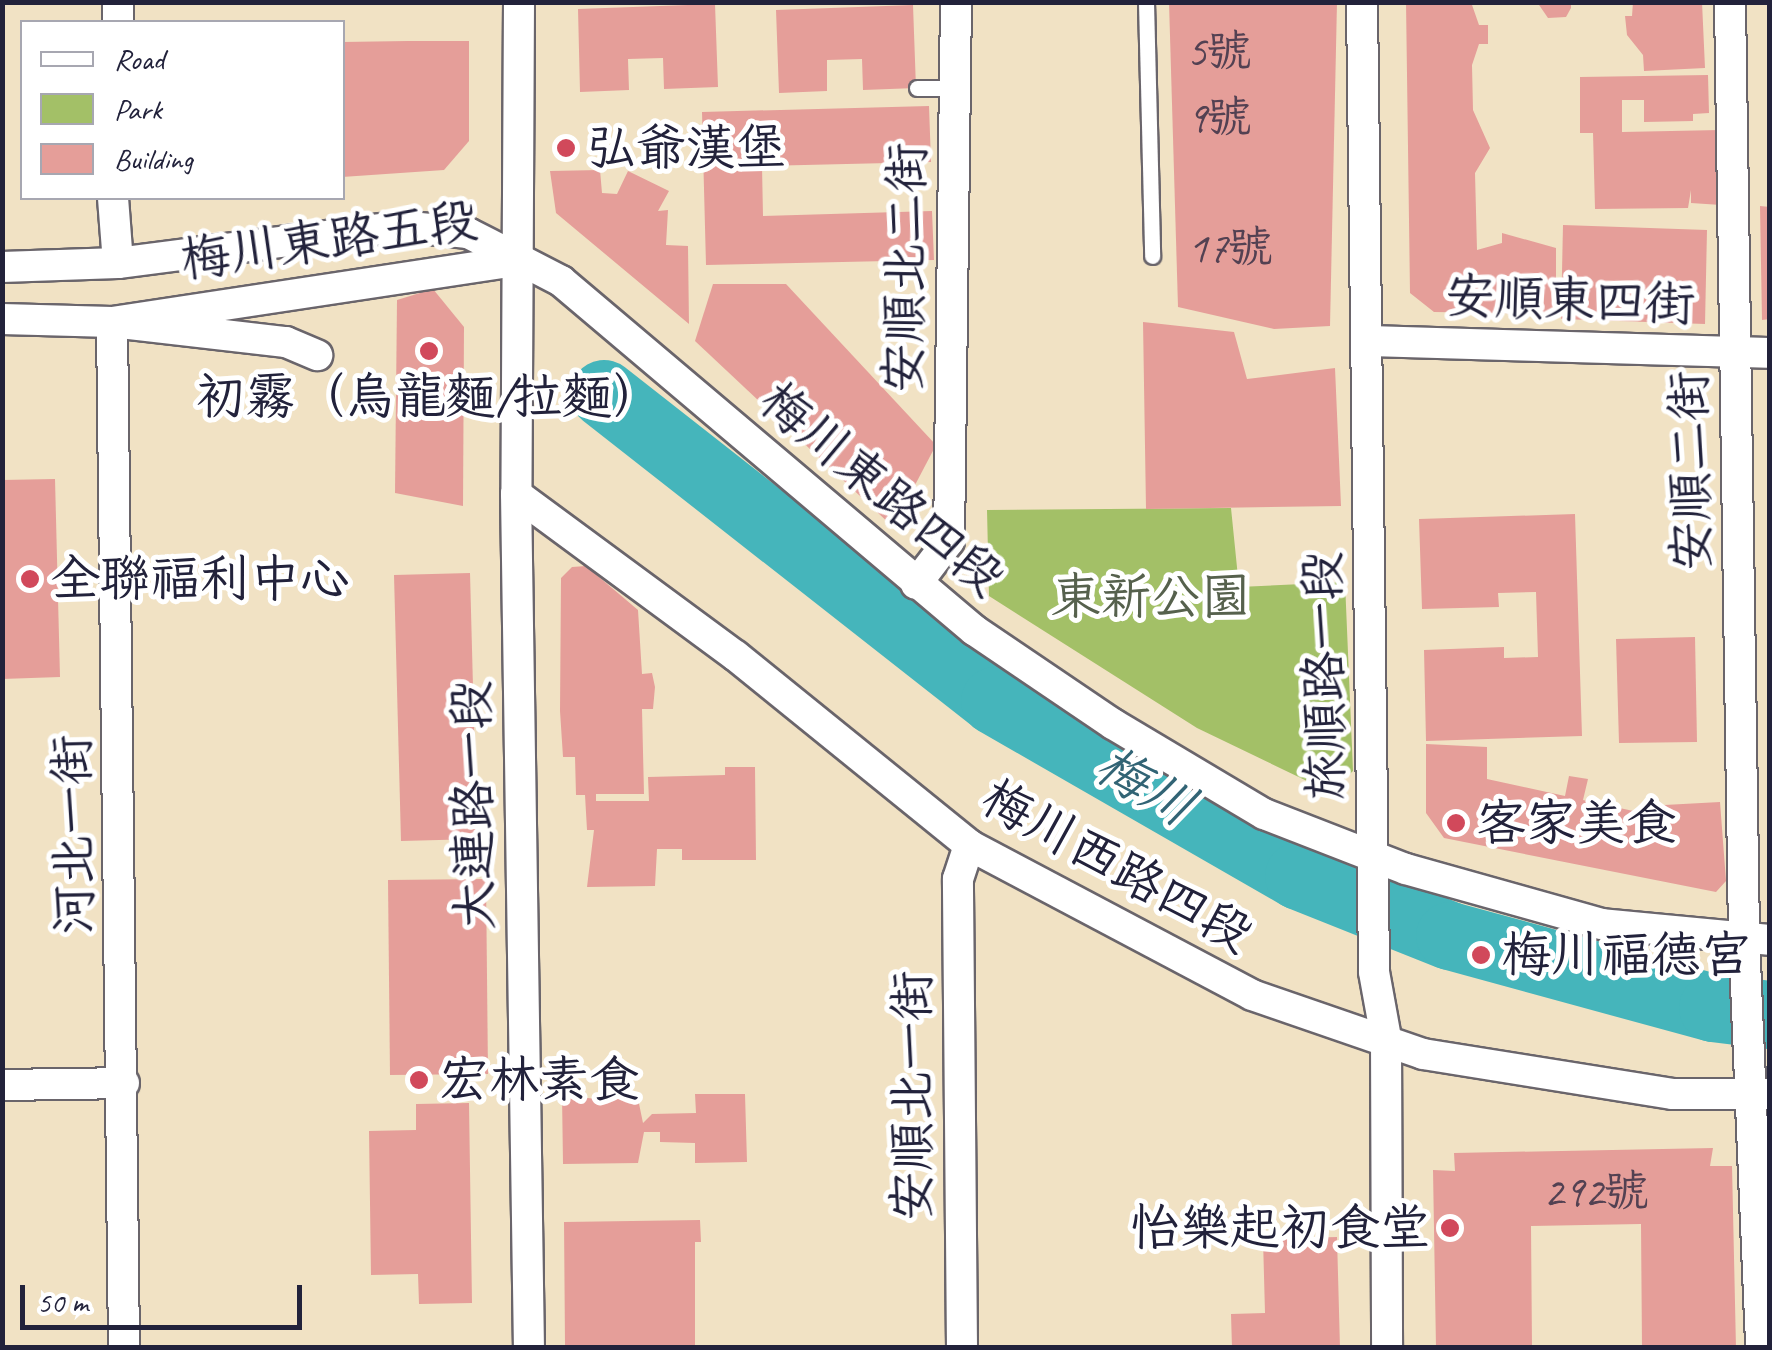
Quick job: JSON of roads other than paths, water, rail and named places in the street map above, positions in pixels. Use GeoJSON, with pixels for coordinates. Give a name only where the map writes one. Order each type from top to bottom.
{"type":"FeatureCollection","features":[{"type":"Feature","properties":{"kind":"street","name":"大連路一段"},"geometry":{"type":"LineString","coordinates":[[519,2],[516,494],[529,1348]]}},
{"type":"Feature","properties":{"kind":"street","name":"安順北二街"},"geometry":{"type":"LineString","coordinates":[[916,584],[949,541],[956,2]]}},
{"type":"Feature","properties":{"kind":"street","name":"旅順路一段"},"geometry":{"type":"LineString","coordinates":[[1362,2],[1374,972],[1386,1038],[1387,1348]]}},
{"type":"Feature","properties":{"kind":"street","name":"安順二街"},"geometry":{"type":"LineString","coordinates":[[1730,2],[1736,352],[1761,1093],[1760,1348]]}},
{"type":"Feature","properties":{"kind":"street"},"geometry":{"type":"LineString","coordinates":[[114,200],[118,262]]}},
{"type":"Feature","properties":{"kind":"street","name":"梅川東路五段"},"geometry":{"type":"LineString","coordinates":[[2,267],[118,262],[401,226],[468,233],[517,260]]}},
{"type":"Feature","properties":{"kind":"street","name":"梅川東路五段"},"geometry":{"type":"LineString","coordinates":[[112,322],[517,260]]}},
{"type":"Feature","properties":{"kind":"street","name":"梅川東路四段"},"geometry":{"type":"LineString","coordinates":[[517,260],[562,281],[916,584],[1146,744],[1264,814],[1374,857],[1602,924],[1757,939]]}},
{"type":"Feature","properties":{"kind":"street","name":"梅川東路五段"},"geometry":{"type":"LineString","coordinates":[[2,318],[112,322],[286,342],[317,355]]}},
{"type":"Feature","properties":{"kind":"street","name":"河北一街"},"geometry":{"type":"LineString","coordinates":[[112,322],[124,1083],[124,1348]]}},
{"type":"Feature","properties":{"kind":"street","name":"安順東四街"},"geometry":{"type":"LineString","coordinates":[[1368,341],[1770,354]]}},
{"type":"Feature","properties":{"kind":"street","name":"梅川西路四段"},"geometry":{"type":"LineString","coordinates":[[516,494],[736,656],[969,845],[1252,995],[1424,1054],[1672,1094],[1761,1093]]}},
{"type":"Feature","properties":{"kind":"street","name":"安順北一街"},"geometry":{"type":"LineString","coordinates":[[962,1348],[958,879],[969,845]]}},
{"type":"Feature","properties":{"kind":"street"},"geometry":{"type":"LineString","coordinates":[[2,1086],[124,1083]]}},
{"type":"Feature","properties":{"kind":"lane"},"geometry":{"type":"LineString","coordinates":[[1146,2],[1152,256]]}},
{"type":"Feature","properties":{"kind":"lane"},"geometry":{"type":"LineString","coordinates":[[917,88],[955,88]]}},
{"type":"Feature","properties":{"kind":"waterway","name":"梅川"},"geometry":{"type":"LineString","coordinates":[[604,394],[995,701],[1299,876],[1450,936],[1713,1008],[1770,1015]]}},
{"type":"Feature","properties":{"kind":"place","name":"弘爺漢堡"},"geometry":{"type":"Point","coordinates":[566,148]}},
{"type":"Feature","properties":{"kind":"place","name":"初霧（烏龍麵/拉麵）"},"geometry":{"type":"Point","coordinates":[429,351]}},
{"type":"Feature","properties":{"kind":"place","name":"全聯福利中心"},"geometry":{"type":"Point","coordinates":[30,579]}},
{"type":"Feature","properties":{"kind":"place","name":"客家美食"},"geometry":{"type":"Point","coordinates":[1456,823]}},
{"type":"Feature","properties":{"kind":"place","name":"梅川福德宮"},"geometry":{"type":"Point","coordinates":[1481,955]}},
{"type":"Feature","properties":{"kind":"place","name":"宏林素食"},"geometry":{"type":"Point","coordinates":[419,1080]}},
{"type":"Feature","properties":{"kind":"place","name":"怡樂起初食堂"},"geometry":{"type":"Point","coordinates":[1450,1228]}},
{"type":"Feature","properties":{"kind":"park label","name":"東新公園"},"geometry":{"type":"Point","coordinates":[1151,597]}}]}
